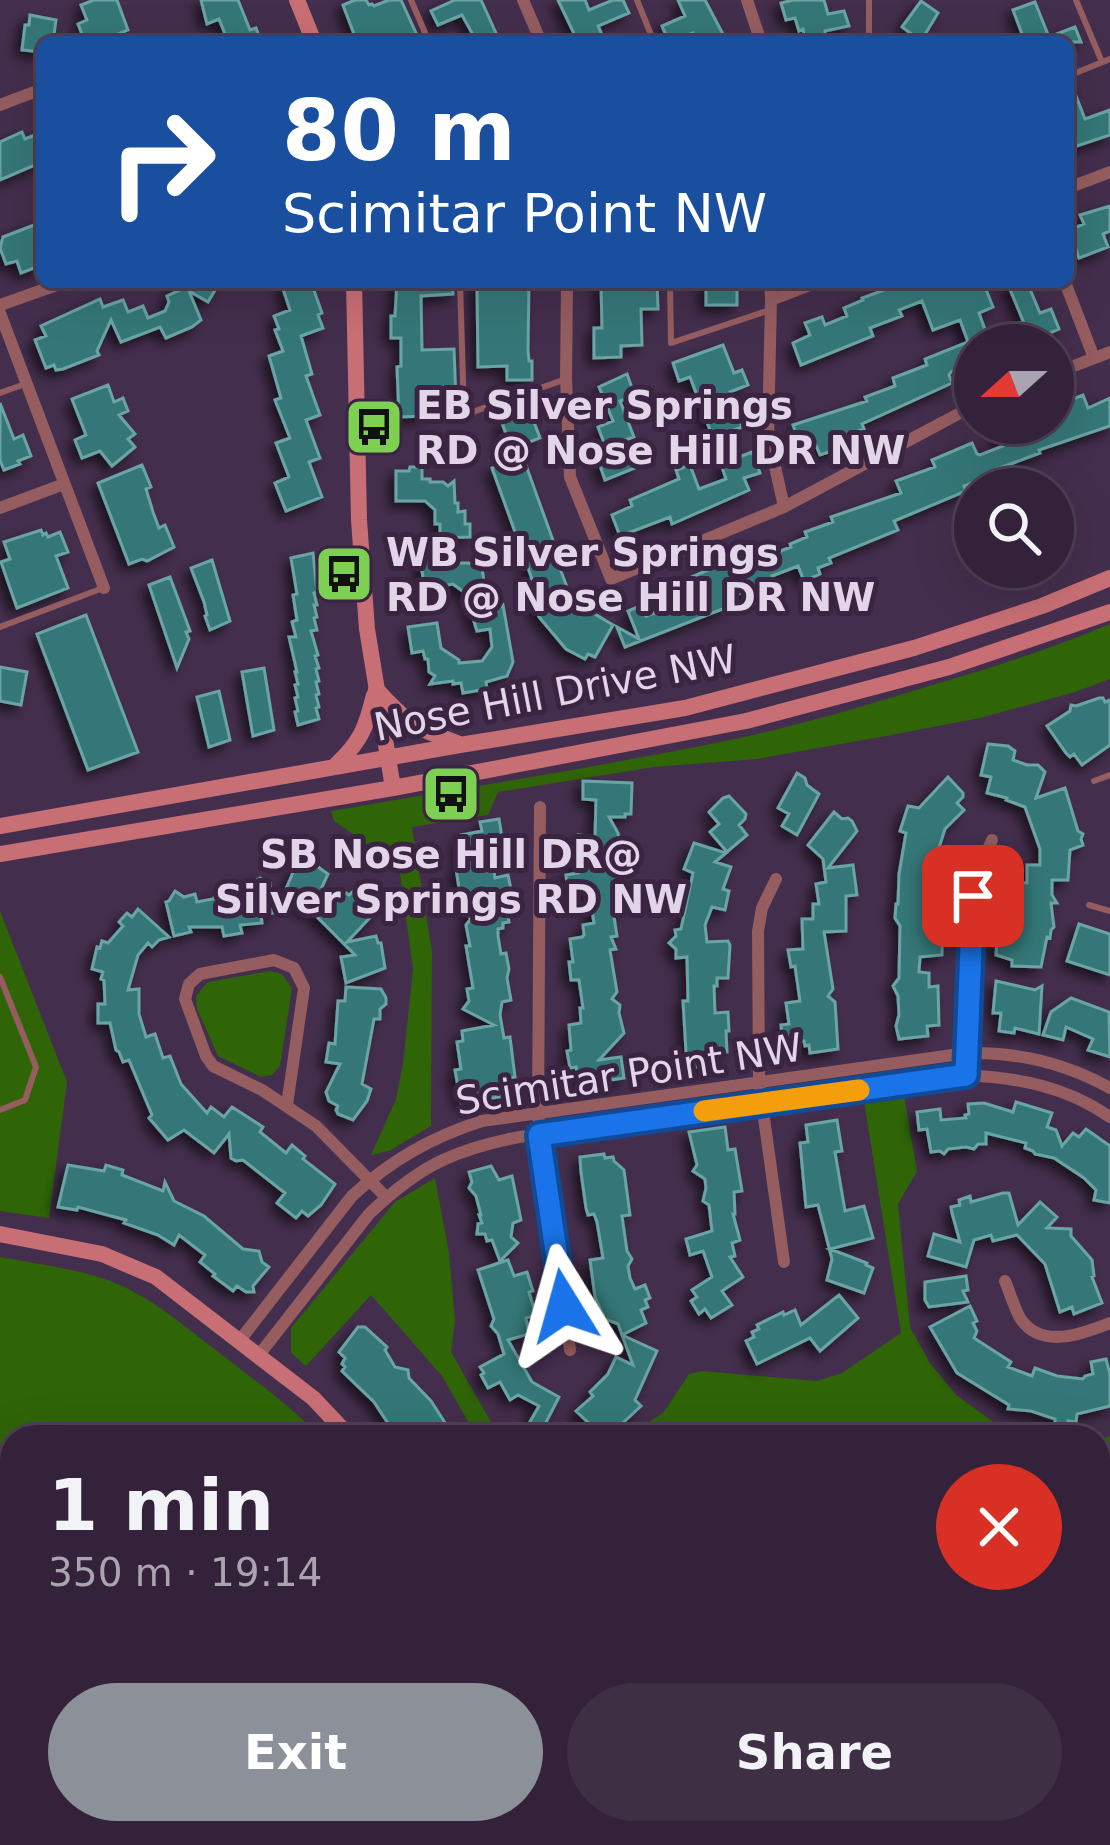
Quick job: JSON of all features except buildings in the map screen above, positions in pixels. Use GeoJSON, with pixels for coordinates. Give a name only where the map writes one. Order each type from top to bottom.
{"type":"FeatureCollection","features":[{"type":"Feature","properties":{"kind":"main road"},"geometry":{"type":"LineString","coordinates":[[297,0],[312,36]]}},
{"type":"Feature","properties":{"kind":"main road"},"geometry":{"type":"LineString","coordinates":[[354,288],[359,520],[367,629],[393,788]]}},
{"type":"Feature","properties":{"kind":"main road","name":"Nose Hill Drive NW"},"geometry":{"type":"LineString","coordinates":[[0,826],[685,708],[914,648],[1110,578]]}},
{"type":"Feature","properties":{"kind":"main road","name":"Nose Hill Drive NW"},"geometry":{"type":"LineString","coordinates":[[0,854],[393,788],[746,721],[949,667],[1110,612]]}},
{"type":"Feature","properties":{"kind":"main road"},"geometry":{"type":"LineString","coordinates":[[376,688],[417,729],[460,745]]}},
{"type":"Feature","properties":{"kind":"main road"},"geometry":{"type":"LineString","coordinates":[[334,767],[357,746],[376,688]]}},
{"type":"Feature","properties":{"kind":"main road"},"geometry":{"type":"LineString","coordinates":[[0,1234],[121,1260],[172,1287],[313,1398],[339,1425]]}},
{"type":"Feature","properties":{"kind":"street"},"geometry":{"type":"LineString","coordinates":[[523,0],[538,36]]}},
{"type":"Feature","properties":{"kind":"street"},"geometry":{"type":"LineString","coordinates":[[747,0],[758,36]]}},
{"type":"Feature","properties":{"kind":"street"},"geometry":{"type":"LineString","coordinates":[[0,105],[36,91]]}},
{"type":"Feature","properties":{"kind":"street"},"geometry":{"type":"LineString","coordinates":[[1074,186],[1110,172]]}},
{"type":"Feature","properties":{"kind":"street"},"geometry":{"type":"LineString","coordinates":[[51,288],[0,309],[104,588]]}},
{"type":"Feature","properties":{"kind":"street"},"geometry":{"type":"LineString","coordinates":[[567,288],[571,476],[611,579],[784,507],[954,416]]}},
{"type":"Feature","properties":{"kind":"street"},"geometry":{"type":"LineString","coordinates":[[770,288],[768,435],[784,507]]}},
{"type":"Feature","properties":{"kind":"street"},"geometry":{"type":"LineString","coordinates":[[771,304],[805,288]]}},
{"type":"Feature","properties":{"kind":"street"},"geometry":{"type":"LineString","coordinates":[[1067,288],[1094,358]]}},
{"type":"Feature","properties":{"kind":"street"},"geometry":{"type":"LineString","coordinates":[[1074,366],[1110,352]]}},
{"type":"Feature","properties":{"kind":"street"},"geometry":{"type":"LineString","coordinates":[[0,508],[64,484]]}},
{"type":"Feature","properties":{"kind":"street"},"geometry":{"type":"LineString","coordinates":[[540,808],[539,1135],[570,1350]]}},
{"type":"Feature","properties":{"kind":"street"},"geometry":{"type":"LineString","coordinates":[[966,1075],[973,896],[992,840]]}},
{"type":"Feature","properties":{"kind":"street"},"geometry":{"type":"LineString","coordinates":[[776,879],[762,908],[758,931],[758,1082],[784,1262]]}},
{"type":"Feature","properties":{"kind":"street"},"geometry":{"type":"LineString","coordinates":[[287,1105],[304,988],[299,974],[274,960],[206,971],[194,978],[186,991],[186,1007],[209,1062],[316,1126],[386,1197]]}},
{"type":"Feature","properties":{"kind":"street","name":"Scimitar Point NW"},"geometry":{"type":"LineString","coordinates":[[240,1340],[352,1196],[410,1151],[482,1121],[967,1053],[1035,1058],[1110,1088]]}},
{"type":"Feature","properties":{"kind":"street","name":"Scimitar Point NW"},"geometry":{"type":"LineString","coordinates":[[259,1355],[386,1197],[444,1160],[484,1146],[966,1075],[1041,1083],[1110,1117]]}},
{"type":"Feature","properties":{"kind":"street"},"geometry":{"type":"LineString","coordinates":[[1005,1282],[1022,1321],[1049,1336],[1077,1336],[1110,1323]]}},
{"type":"Feature","properties":{"kind":"lane"},"geometry":{"type":"LineString","coordinates":[[411,0],[427,36]]}},
{"type":"Feature","properties":{"kind":"lane"},"geometry":{"type":"LineString","coordinates":[[637,0],[652,36]]}},
{"type":"Feature","properties":{"kind":"lane"},"geometry":{"type":"LineString","coordinates":[[869,0],[869,36]]}},
{"type":"Feature","properties":{"kind":"lane"},"geometry":{"type":"LineString","coordinates":[[1074,74],[1106,61],[1076,0]]}},
{"type":"Feature","properties":{"kind":"lane"},"geometry":{"type":"LineString","coordinates":[[460,288],[464,415],[566,379]]}},
{"type":"Feature","properties":{"kind":"lane"},"geometry":{"type":"LineString","coordinates":[[670,288],[671,343],[771,304]]}},
{"type":"Feature","properties":{"kind":"lane"},"geometry":{"type":"LineString","coordinates":[[0,393],[27,383]]}},
{"type":"Feature","properties":{"kind":"lane"},"geometry":{"type":"LineString","coordinates":[[0,627],[104,588]]}},
{"type":"Feature","properties":{"kind":"lane"},"geometry":{"type":"LineString","coordinates":[[1094,781],[1110,775]]}},
{"type":"Feature","properties":{"kind":"lane"},"geometry":{"type":"LineString","coordinates":[[1089,905],[1110,911]]}},
{"type":"Feature","properties":{"kind":"lane"},"geometry":{"type":"LineString","coordinates":[[0,977],[36,1067],[25,1100],[0,1111]]}},
{"type":"Feature","properties":{"kind":"green space"},"geometry":{"type":"Polygon","coordinates":[[[1110,624],[1110,679],[1075,692],[980,718],[757,759],[654,767],[498,792],[488,815],[412,827],[432,952],[431,1126],[389,1151],[371,1155],[396,1099],[413,969],[399,866],[334,821],[331,811],[768,732],[975,672],[1110,624]]]}},
{"type":"Feature","properties":{"kind":"green space"},"geometry":{"type":"Polygon","coordinates":[[[0,911],[67,1082],[49,1218],[0,1211],[0,911]]]}},
{"type":"Feature","properties":{"kind":"green space"},"geometry":{"type":"Polygon","coordinates":[[[270,971],[282,974],[292,988],[280,1066],[272,1075],[261,1077],[218,1056],[196,996],[208,982],[270,971]]]}},
{"type":"Feature","properties":{"kind":"green space"},"geometry":{"type":"Polygon","coordinates":[[[904,1095],[917,1171],[898,1204],[910,1327],[930,1363],[956,1395],[998,1425],[644,1425],[663,1413],[689,1374],[702,1371],[817,1381],[842,1373],[901,1333],[864,1101],[904,1095]]]}},
{"type":"Feature","properties":{"kind":"green space"},"geometry":{"type":"Polygon","coordinates":[[[435,1178],[449,1253],[455,1321],[451,1352],[493,1425],[470,1425],[442,1376],[371,1295],[306,1366],[291,1353],[291,1328],[395,1202],[435,1178]]]}},
{"type":"Feature","properties":{"kind":"green space"},"geometry":{"type":"Polygon","coordinates":[[[0,1257],[83,1273],[141,1296],[308,1425],[0,1425],[0,1257]]]}},
{"type":"Feature","properties":{"kind":"slow traffic"},"geometry":{"type":"LineString","coordinates":[[704,1111],[859,1090]]}},
{"type":"Feature","properties":{"kind":"place","name":"EB Silver Springs RD @ Nose Hill DR NW"},"geometry":{"type":"Point","coordinates":[374,427]}},
{"type":"Feature","properties":{"kind":"place","name":"WB Silver Springs RD @ Nose Hill DR NW"},"geometry":{"type":"Point","coordinates":[344,574]}},
{"type":"Feature","properties":{"kind":"place","name":"SB Nose Hill DR@ Silver Springs RD NW"},"geometry":{"type":"Point","coordinates":[451,794]}},
{"type":"Feature","properties":{"kind":"route"},"geometry":{"type":"LineString","coordinates":[[564,1306],[539,1135],[966,1075],[973,896]]}}]}
